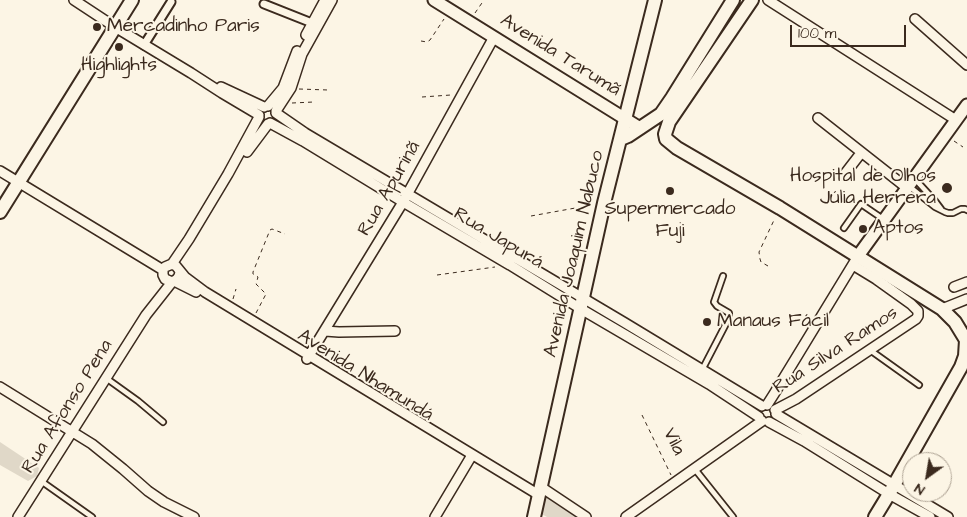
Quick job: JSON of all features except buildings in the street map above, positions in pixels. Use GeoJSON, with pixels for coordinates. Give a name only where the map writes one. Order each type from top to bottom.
{"type":"FeatureCollection","features":[{"type":"Feature","properties":{"kind":"main road"},"geometry":{"type":"LineString","coordinates":[[0,212],[132,0]]}},
{"type":"Feature","properties":{"kind":"main road","name":"Avenida Joaquim Nabuco"},"geometry":{"type":"LineString","coordinates":[[538,505],[604,203],[655,0]]}},
{"type":"Feature","properties":{"kind":"main road"},"geometry":{"type":"LineString","coordinates":[[621,138],[628,136],[661,114],[733,0]]}},
{"type":"Feature","properties":{"kind":"main road"},"geometry":{"type":"LineString","coordinates":[[752,0],[669,122],[665,134],[666,139],[677,148],[780,208],[855,261],[942,309],[955,322],[967,340],[965,356],[961,367],[875,517]]}},
{"type":"Feature","properties":{"kind":"street","name":"Rua Japurá"},"geometry":{"type":"LineString","coordinates":[[74,0],[144,45],[305,133],[510,265],[764,405]]}},
{"type":"Feature","properties":{"kind":"street"},"geometry":{"type":"LineString","coordinates":[[177,268],[165,267],[168,278],[180,276],[177,268],[195,233],[228,174],[283,88],[312,23],[325,0]]}},
{"type":"Feature","properties":{"kind":"street"},"geometry":{"type":"LineString","coordinates":[[267,112],[282,103],[291,88],[299,53],[332,0]]}},
{"type":"Feature","properties":{"kind":"street","name":"Avenida Tarumã"},"geometry":{"type":"LineString","coordinates":[[434,0],[640,128]]}},
{"type":"Feature","properties":{"kind":"street"},"geometry":{"type":"LineString","coordinates":[[768,0],[956,120]]}},
{"type":"Feature","properties":{"kind":"street"},"geometry":{"type":"LineString","coordinates":[[144,45],[171,2]]}},
{"type":"Feature","properties":{"kind":"street"},"geometry":{"type":"LineString","coordinates":[[264,4],[312,23]]}},
{"type":"Feature","properties":{"kind":"street"},"geometry":{"type":"LineString","coordinates":[[915,19],[967,65]]}},
{"type":"Feature","properties":{"kind":"street","name":"Rua Apurinã"},"geometry":{"type":"LineString","coordinates":[[308,357],[405,198],[494,37]]}},
{"type":"Feature","properties":{"kind":"street"},"geometry":{"type":"LineString","coordinates":[[763,420],[758,411],[774,394],[855,261],[967,105]]}},
{"type":"Feature","properties":{"kind":"street","name":"Rua Japurá"},"geometry":{"type":"LineString","coordinates":[[267,112],[262,122],[303,141],[405,198],[582,304],[627,335],[709,384],[763,420],[948,517]]}},
{"type":"Feature","properties":{"kind":"street"},"geometry":{"type":"LineString","coordinates":[[195,233],[251,144],[275,120],[267,112]]}},
{"type":"Feature","properties":{"kind":"street"},"geometry":{"type":"LineString","coordinates":[[818,118],[861,153],[910,184]]}},
{"type":"Feature","properties":{"kind":"street"},"geometry":{"type":"LineString","coordinates":[[844,175],[861,153]]}},
{"type":"Feature","properties":{"kind":"street","name":"Avenida Nhamundá"},"geometry":{"type":"LineString","coordinates":[[0,171],[168,278],[204,296],[308,357]]}},
{"type":"Feature","properties":{"kind":"street","name":"Rua Silva Ramos"},"geometry":{"type":"LineString","coordinates":[[776,412],[916,319],[919,313],[911,304],[855,261]]}},
{"type":"Feature","properties":{"kind":"street","name":"Avenida Nhamundá"},"geometry":{"type":"LineString","coordinates":[[177,268],[196,286],[470,457],[538,505],[586,517]]}},
{"type":"Feature","properties":{"kind":"street","name":"Rua Afonso Pena"},"geometry":{"type":"LineString","coordinates":[[18,517],[168,278]]}},
{"type":"Feature","properties":{"kind":"street"},"geometry":{"type":"LineString","coordinates":[[954,287],[967,282]]}},
{"type":"Feature","properties":{"kind":"street"},"geometry":{"type":"LineString","coordinates":[[942,309],[967,300]]}},
{"type":"Feature","properties":{"kind":"street"},"geometry":{"type":"LineString","coordinates":[[325,330],[339,332],[395,331]]}},
{"type":"Feature","properties":{"kind":"street"},"geometry":{"type":"LineString","coordinates":[[0,386],[73,431],[164,502],[194,517]]}},
{"type":"Feature","properties":{"kind":"street"},"geometry":{"type":"LineString","coordinates":[[626,517],[763,420],[773,420],[776,412],[772,406],[764,405]]}},
{"type":"Feature","properties":{"kind":"street","name":"Rua Japurá"},"geometry":{"type":"LineString","coordinates":[[776,412],[892,489],[930,517]]}},
{"type":"Feature","properties":{"kind":"street"},"geometry":{"type":"LineString","coordinates":[[435,517],[470,457]]}},
{"type":"Feature","properties":{"kind":"lane"},"geometry":{"type":"LineString","coordinates":[[910,184],[935,207],[948,213],[961,209],[967,210]]}},
{"type":"Feature","properties":{"kind":"lane"},"geometry":{"type":"LineString","coordinates":[[910,184],[936,201],[941,209]]}},
{"type":"Feature","properties":{"kind":"lane"},"geometry":{"type":"LineString","coordinates":[[844,228],[861,204],[885,220]]}},
{"type":"Feature","properties":{"kind":"lane"},"geometry":{"type":"LineString","coordinates":[[702,370],[729,318],[729,313],[714,302],[723,276]]}},
{"type":"Feature","properties":{"kind":"lane"},"geometry":{"type":"LineString","coordinates":[[870,350],[919,385]]}},
{"type":"Feature","properties":{"kind":"lane"},"geometry":{"type":"LineString","coordinates":[[106,378],[163,422]]}},
{"type":"Feature","properties":{"kind":"lane"},"geometry":{"type":"LineString","coordinates":[[694,468],[733,517]]}},
{"type":"Feature","properties":{"kind":"lane"},"geometry":{"type":"LineString","coordinates":[[41,481],[92,517]]}},
{"type":"Feature","properties":{"kind":"path"},"geometry":{"type":"LineString","coordinates":[[469,22],[484,0]]}},
{"type":"Feature","properties":{"kind":"path"},"geometry":{"type":"LineString","coordinates":[[421,41],[427,42],[430,40],[450,10]]}},
{"type":"Feature","properties":{"kind":"path"},"geometry":{"type":"LineString","coordinates":[[291,88],[328,90]]}},
{"type":"Feature","properties":{"kind":"path"},"geometry":{"type":"LineString","coordinates":[[422,97],[462,94]]}},
{"type":"Feature","properties":{"kind":"path"},"geometry":{"type":"LineString","coordinates":[[282,103],[314,102]]}},
{"type":"Feature","properties":{"kind":"path"},"geometry":{"type":"LineString","coordinates":[[946,135],[963,147]]}},
{"type":"Feature","properties":{"kind":"path"},"geometry":{"type":"LineString","coordinates":[[531,216],[604,203]]}},
{"type":"Feature","properties":{"kind":"path"},"geometry":{"type":"LineString","coordinates":[[768,266],[761,262],[759,252],[780,208]]}},
{"type":"Feature","properties":{"kind":"path"},"geometry":{"type":"LineString","coordinates":[[252,321],[266,294],[256,284],[258,277],[253,272],[270,230],[285,234]]}},
{"type":"Feature","properties":{"kind":"path"},"geometry":{"type":"LineString","coordinates":[[437,275],[510,265]]}},
{"type":"Feature","properties":{"kind":"path"},"geometry":{"type":"LineString","coordinates":[[229,306],[236,289]]}},
{"type":"Feature","properties":{"kind":"path","name":"Vila"},"geometry":{"type":"LineString","coordinates":[[642,415],[674,482]]}},
{"type":"Feature","properties":{"kind":"shaded area"},"geometry":{"type":"Polygon","coordinates":[[[0,442],[39,468],[37,476],[28,481],[0,465],[0,442]]]}},
{"type":"Feature","properties":{"kind":"shaded area"},"geometry":{"type":"Polygon","coordinates":[[[542,491],[584,517],[547,517],[538,512],[542,491]]]}},
{"type":"Feature","properties":{"kind":"place","name":"Mercadinho Paris"},"geometry":{"type":"Point","coordinates":[97,27]}},
{"type":"Feature","properties":{"kind":"place","name":"Highlights"},"geometry":{"type":"Point","coordinates":[119,47]}},
{"type":"Feature","properties":{"kind":"place","name":"Hospital de Olhos Júlia Herrera"},"geometry":{"type":"Point","coordinates":[947,188]}},
{"type":"Feature","properties":{"kind":"place","name":"Supermercado Fuji"},"geometry":{"type":"Point","coordinates":[670,191]}},
{"type":"Feature","properties":{"kind":"place","name":"Aptos"},"geometry":{"type":"Point","coordinates":[863,229]}},
{"type":"Feature","properties":{"kind":"place","name":"Manaus Fácil"},"geometry":{"type":"Point","coordinates":[707,322]}}]}
